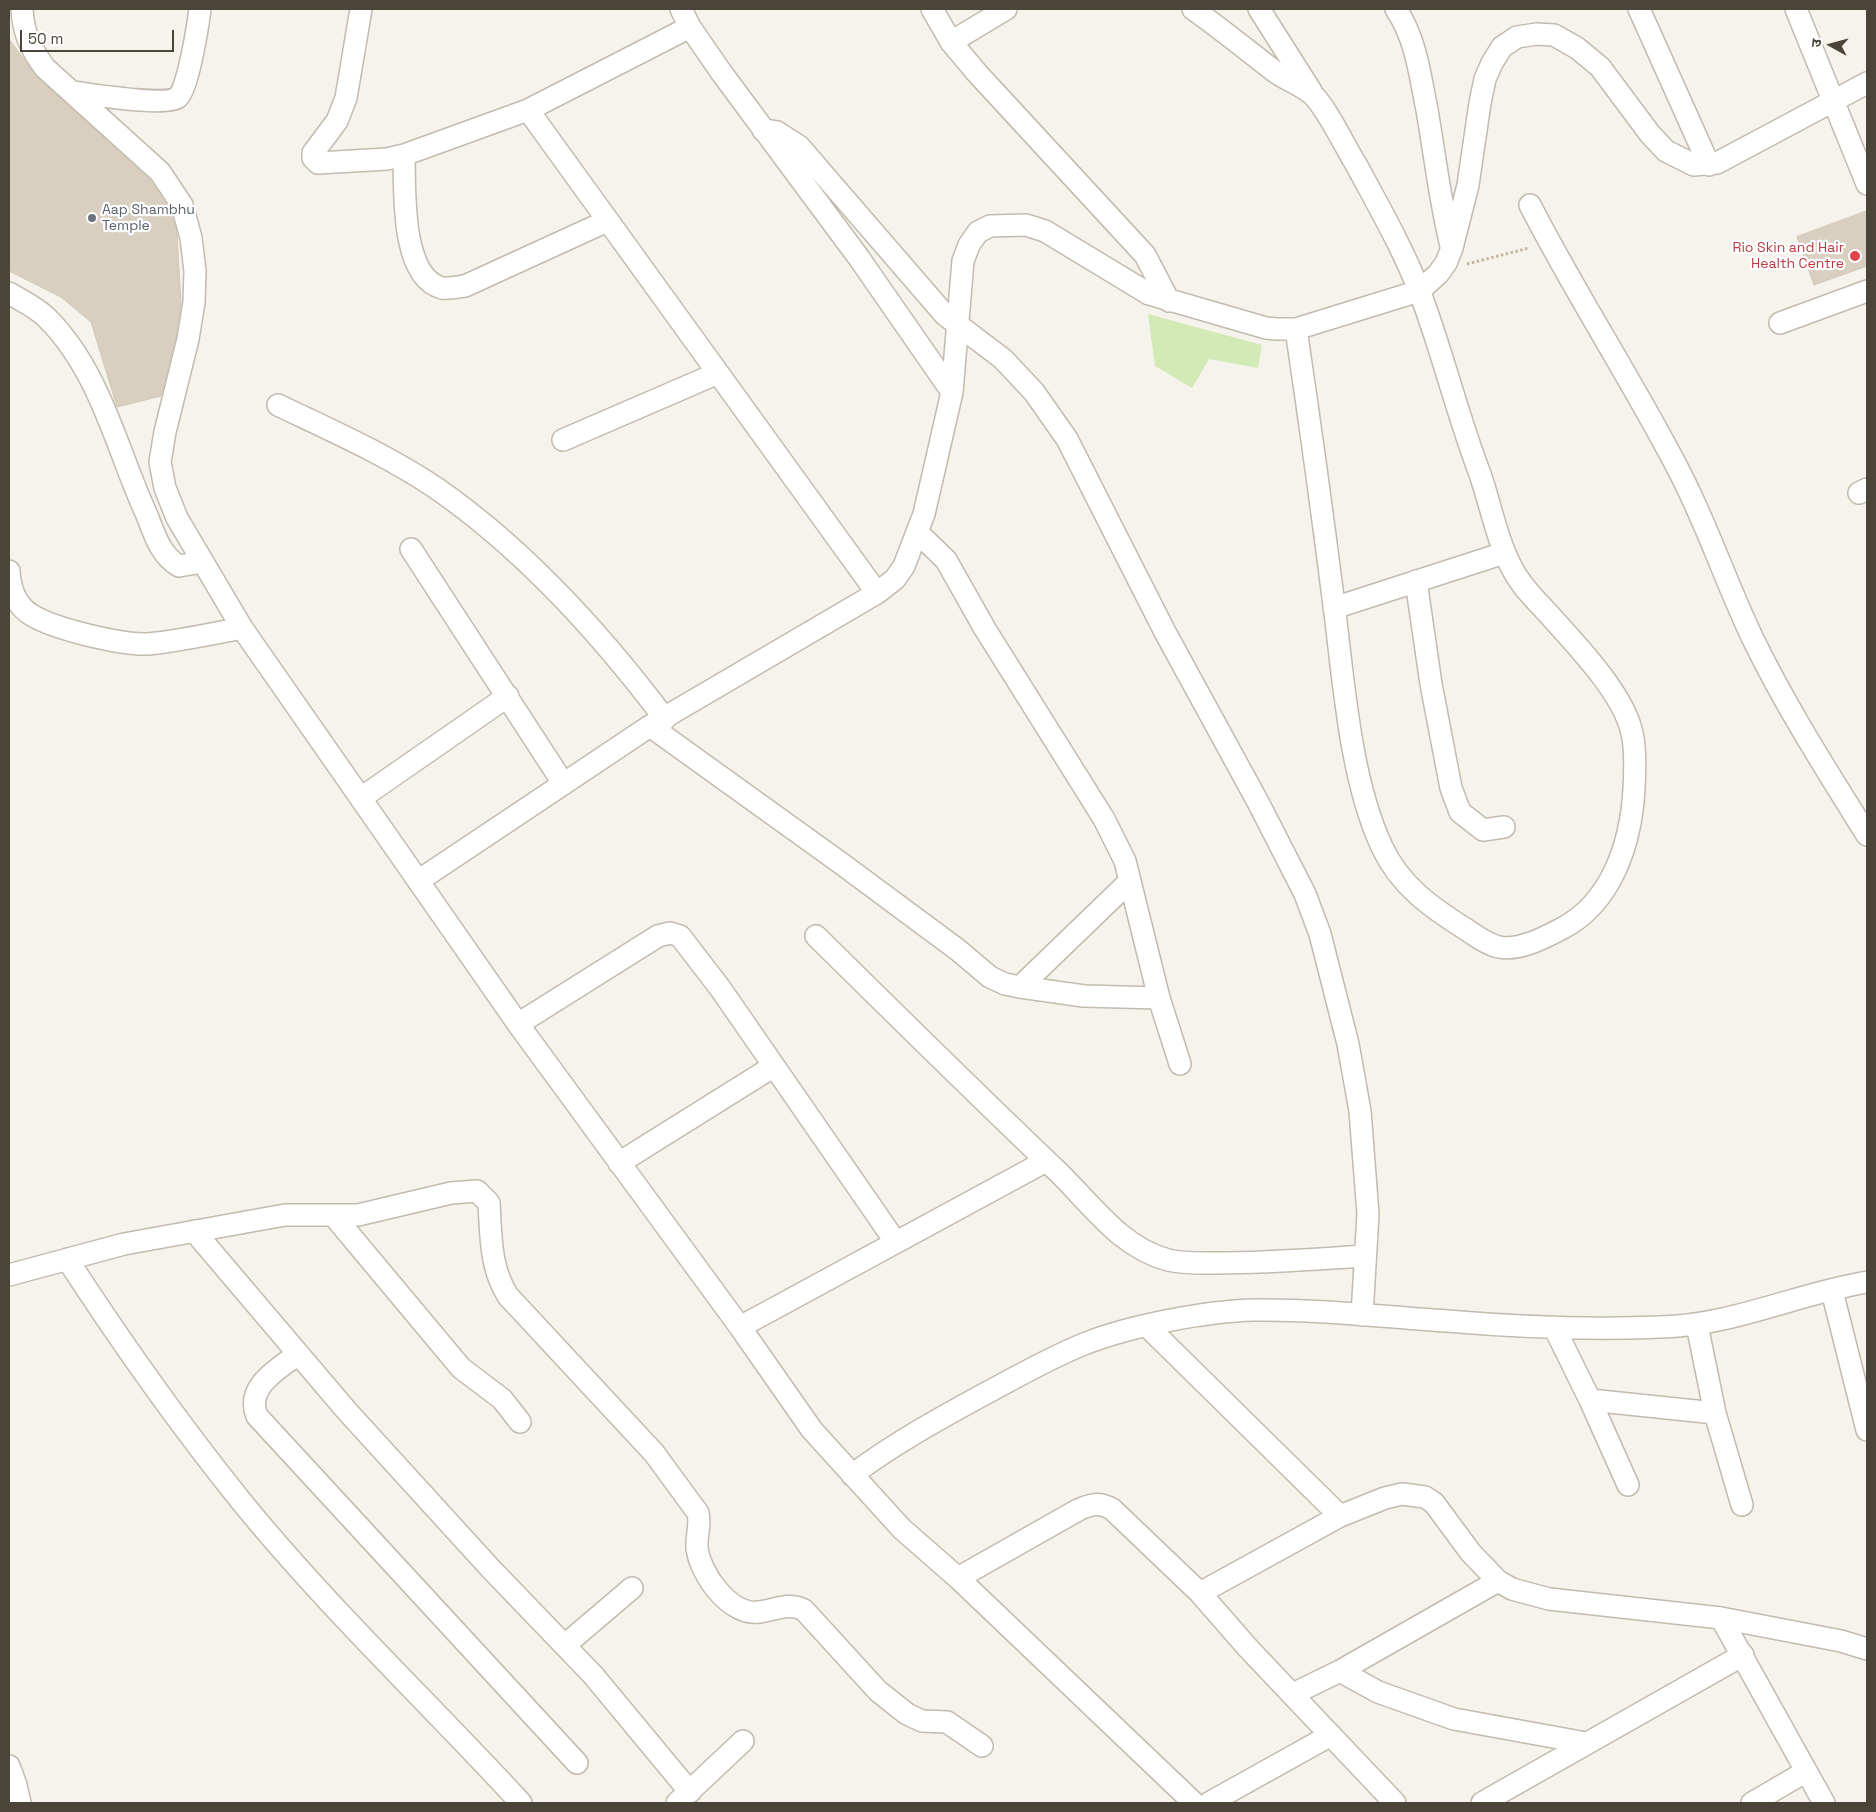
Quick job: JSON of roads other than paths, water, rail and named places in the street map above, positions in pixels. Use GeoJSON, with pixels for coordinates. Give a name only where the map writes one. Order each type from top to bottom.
{"type":"FeatureCollection","features":[{"type":"Feature","properties":{"kind":"street"},"geometry":{"type":"LineString","coordinates":[[22,9],[26,38],[32,51],[45,68],[160,172],[182,205],[187,220],[195,271],[194,302],[188,340],[165,432],[160,462],[165,488],[177,518],[242,628],[518,1024],[740,1327],[812,1430],[902,1529],[958,1578],[1194,1803]]}},
{"type":"Feature","properties":{"kind":"street"},"geometry":{"type":"LineString","coordinates":[[72,92],[155,101],[177,99],[186,85],[200,9]]}},
{"type":"Feature","properties":{"kind":"street"},"geometry":{"type":"LineString","coordinates":[[361,9],[346,98],[341,113],[312,158],[314,162],[326,164],[387,159],[404,155],[528,110],[685,18],[763,130],[859,258],[952,392]]}},
{"type":"Feature","properties":{"kind":"street"},"geometry":{"type":"LineString","coordinates":[[932,9],[951,42],[1145,255],[1169,301]]}},
{"type":"Feature","properties":{"kind":"street"},"geometry":{"type":"LineString","coordinates":[[951,42],[1006,9]]}},
{"type":"Feature","properties":{"kind":"street"},"geometry":{"type":"LineString","coordinates":[[1193,9],[1277,73],[1315,97]]}},
{"type":"Feature","properties":{"kind":"street"},"geometry":{"type":"LineString","coordinates":[[1260,9],[1315,97],[1392,229],[1419,291],[1465,434],[1490,504],[1504,552],[1516,575],[1596,668],[1623,710],[1632,734],[1634,758],[1632,809],[1626,843],[1616,872],[1600,896],[1584,913],[1565,927],[1516,947],[1499,947],[1482,940],[1424,902],[1401,879],[1388,858],[1364,798],[1344,688],[1296,329]]}},
{"type":"Feature","properties":{"kind":"street"},"geometry":{"type":"LineString","coordinates":[[1396,9],[1407,28],[1417,57],[1449,256]]}},
{"type":"Feature","properties":{"kind":"street"},"geometry":{"type":"LineString","coordinates":[[1639,9],[1708,165]]}},
{"type":"Feature","properties":{"kind":"street"},"geometry":{"type":"LineString","coordinates":[[1796,9],[1867,184]]}},
{"type":"Feature","properties":{"kind":"street"},"geometry":{"type":"LineString","coordinates":[[418,881],[563,783],[657,723],[796,639],[878,593],[895,579],[904,566],[918,532],[952,392],[959,324],[962,261],[969,245],[978,232],[990,226],[1004,224],[1026,225],[1045,231],[1133,286],[1169,301],[1266,328],[1296,329],[1419,291],[1438,274],[1449,256],[1468,184],[1485,79],[1502,47],[1517,37],[1554,35],[1576,48],[1600,67],[1650,134],[1666,151],[1689,164],[1708,165],[1717,163],[1867,84]]}},
{"type":"Feature","properties":{"kind":"street"},"geometry":{"type":"LineString","coordinates":[[528,110],[878,593]]}},
{"type":"Feature","properties":{"kind":"street"},"geometry":{"type":"LineString","coordinates":[[763,130],[777,132],[799,146],[945,315],[1003,358],[1034,392],[1066,439],[1165,632],[1224,737],[1304,894],[1320,934],[1332,979],[1348,1044],[1360,1112],[1367,1195],[1362,1315]]}},
{"type":"Feature","properties":{"kind":"street"},"geometry":{"type":"LineString","coordinates":[[404,155],[407,234],[420,267],[430,282],[444,288],[464,286],[607,221]]}},
{"type":"Feature","properties":{"kind":"street"},"geometry":{"type":"LineString","coordinates":[[1530,206],[1549,243],[1678,469],[1716,549],[1752,637],[1783,699],[1867,835]]}},
{"type":"Feature","properties":{"kind":"street"},"geometry":{"type":"LineString","coordinates":[[1780,323],[1867,291]]}},
{"type":"Feature","properties":{"kind":"street"},"geometry":{"type":"LineString","coordinates":[[9,293],[36,309],[47,319],[76,354],[94,384],[136,493],[164,554],[179,566],[203,562]]}},
{"type":"Feature","properties":{"kind":"street"},"geometry":{"type":"LineString","coordinates":[[563,440],[718,373]]}},
{"type":"Feature","properties":{"kind":"street"},"geometry":{"type":"LineString","coordinates":[[278,406],[379,454],[436,488],[491,532],[570,604],[622,662],[657,723],[958,950],[990,977],[1005,984],[1084,996],[1159,998]]}},
{"type":"Feature","properties":{"kind":"street"},"geometry":{"type":"LineString","coordinates":[[918,532],[946,560],[985,629],[1073,766],[1104,819],[1125,861],[1159,998],[1180,1064]]}},
{"type":"Feature","properties":{"kind":"street"},"geometry":{"type":"LineString","coordinates":[[411,549],[563,783]]}},
{"type":"Feature","properties":{"kind":"street"},"geometry":{"type":"LineString","coordinates":[[1334,608],[1504,552]]}},
{"type":"Feature","properties":{"kind":"street"},"geometry":{"type":"LineString","coordinates":[[9,571],[11,590],[19,603],[30,614],[60,626],[113,641],[147,644],[242,628]]}},
{"type":"Feature","properties":{"kind":"street"},"geometry":{"type":"LineString","coordinates":[[1416,581],[1431,684],[1450,788],[1460,812],[1470,822],[1482,830],[1504,827]]}},
{"type":"Feature","properties":{"kind":"street"},"geometry":{"type":"LineString","coordinates":[[361,798],[508,696]]}},
{"type":"Feature","properties":{"kind":"street"},"geometry":{"type":"LineString","coordinates":[[1020,987],[1130,881]]}},
{"type":"Feature","properties":{"kind":"street"},"geometry":{"type":"LineString","coordinates":[[518,1024],[658,936],[670,933],[680,936],[688,944],[895,1241]]}},
{"type":"Feature","properties":{"kind":"street"},"geometry":{"type":"LineString","coordinates":[[816,936],[943,1063],[1128,1241],[1169,1260],[1190,1263],[1236,1263],[1365,1256]]}},
{"type":"Feature","properties":{"kind":"street"},"geometry":{"type":"LineString","coordinates":[[619,1163],[774,1066]]}},
{"type":"Feature","properties":{"kind":"street"},"geometry":{"type":"LineString","coordinates":[[740,1327],[895,1241],[1046,1161]]}},
{"type":"Feature","properties":{"kind":"street"},"geometry":{"type":"LineString","coordinates":[[9,1275],[124,1244],[285,1215],[358,1215],[466,1190],[477,1191],[489,1203],[493,1259],[501,1286],[508,1296],[654,1453],[698,1513],[700,1520],[697,1548],[700,1559],[704,1570],[727,1602],[743,1611],[753,1613],[793,1606],[804,1610],[878,1691],[907,1714],[922,1721],[947,1722],[982,1746]]}},
{"type":"Feature","properties":{"kind":"street"},"geometry":{"type":"LineString","coordinates":[[334,1216],[461,1368],[502,1399],[520,1422]]}},
{"type":"Feature","properties":{"kind":"street"},"geometry":{"type":"LineString","coordinates":[[194,1232],[385,1453],[593,1675],[684,1798],[743,1741]]}},
{"type":"Feature","properties":{"kind":"street"},"geometry":{"type":"LineString","coordinates":[[67,1259],[115,1334],[241,1501],[382,1660],[521,1803]]}},
{"type":"Feature","properties":{"kind":"street"},"geometry":{"type":"LineString","coordinates":[[852,1474],[890,1447],[1024,1373],[1085,1344],[1147,1326],[1228,1312],[1256,1310],[1340,1312],[1554,1327],[1616,1328],[1697,1325],[1727,1320],[1867,1282]]}},
{"type":"Feature","properties":{"kind":"street"},"geometry":{"type":"LineString","coordinates":[[1832,1291],[1867,1430]]}},
{"type":"Feature","properties":{"kind":"street"},"geometry":{"type":"LineString","coordinates":[[1697,1325],[1715,1413],[1742,1505]]}},
{"type":"Feature","properties":{"kind":"street"},"geometry":{"type":"LineString","coordinates":[[1147,1326],[1340,1516]]}},
{"type":"Feature","properties":{"kind":"street"},"geometry":{"type":"LineString","coordinates":[[1554,1327],[1590,1400],[1628,1485]]}},
{"type":"Feature","properties":{"kind":"street"},"geometry":{"type":"LineString","coordinates":[[298,1354],[266,1379],[256,1390],[254,1408],[257,1416],[577,1763]]}},
{"type":"Feature","properties":{"kind":"street"},"geometry":{"type":"LineString","coordinates":[[1590,1400],[1715,1413]]}},
{"type":"Feature","properties":{"kind":"street"},"geometry":{"type":"LineString","coordinates":[[1200,1592],[1340,1516],[1385,1498],[1402,1494],[1425,1497],[1434,1503],[1471,1553],[1498,1581],[1512,1589],[1549,1599],[1721,1618],[1841,1641],[1867,1649]]}},
{"type":"Feature","properties":{"kind":"street"},"geometry":{"type":"LineString","coordinates":[[958,1578],[1022,1539],[1093,1504],[1103,1504],[1112,1509],[1200,1592],[1395,1803]]}},
{"type":"Feature","properties":{"kind":"street"},"geometry":{"type":"LineString","coordinates":[[1293,1694],[1340,1671],[1498,1581]]}},
{"type":"Feature","properties":{"kind":"street"},"geometry":{"type":"LineString","coordinates":[[565,1645],[632,1588]]}},
{"type":"Feature","properties":{"kind":"street"},"geometry":{"type":"LineString","coordinates":[[1721,1618],[1743,1655],[1805,1772],[1824,1803]]}},
{"type":"Feature","properties":{"kind":"street"},"geometry":{"type":"LineString","coordinates":[[1482,1803],[1743,1655]]}},
{"type":"Feature","properties":{"kind":"street"},"geometry":{"type":"LineString","coordinates":[[1340,1671],[1378,1692],[1454,1719],[1586,1743]]}},
{"type":"Feature","properties":{"kind":"street"},"geometry":{"type":"LineString","coordinates":[[1209,1803],[1330,1734]]}},
{"type":"Feature","properties":{"kind":"street"},"geometry":{"type":"LineString","coordinates":[[9,1766],[20,1803]]}},
{"type":"Feature","properties":{"kind":"street"},"geometry":{"type":"LineString","coordinates":[[1752,1803],[1805,1772]]}},
{"type":"Feature","properties":{"kind":"place","name":"Aap Shambhu Temple"},"geometry":{"type":"Point","coordinates":[92,218]}},
{"type":"Feature","properties":{"kind":"place","name":"Rio Skin and Hair Health Centre"},"geometry":{"type":"Point","coordinates":[1855,256]}}]}
